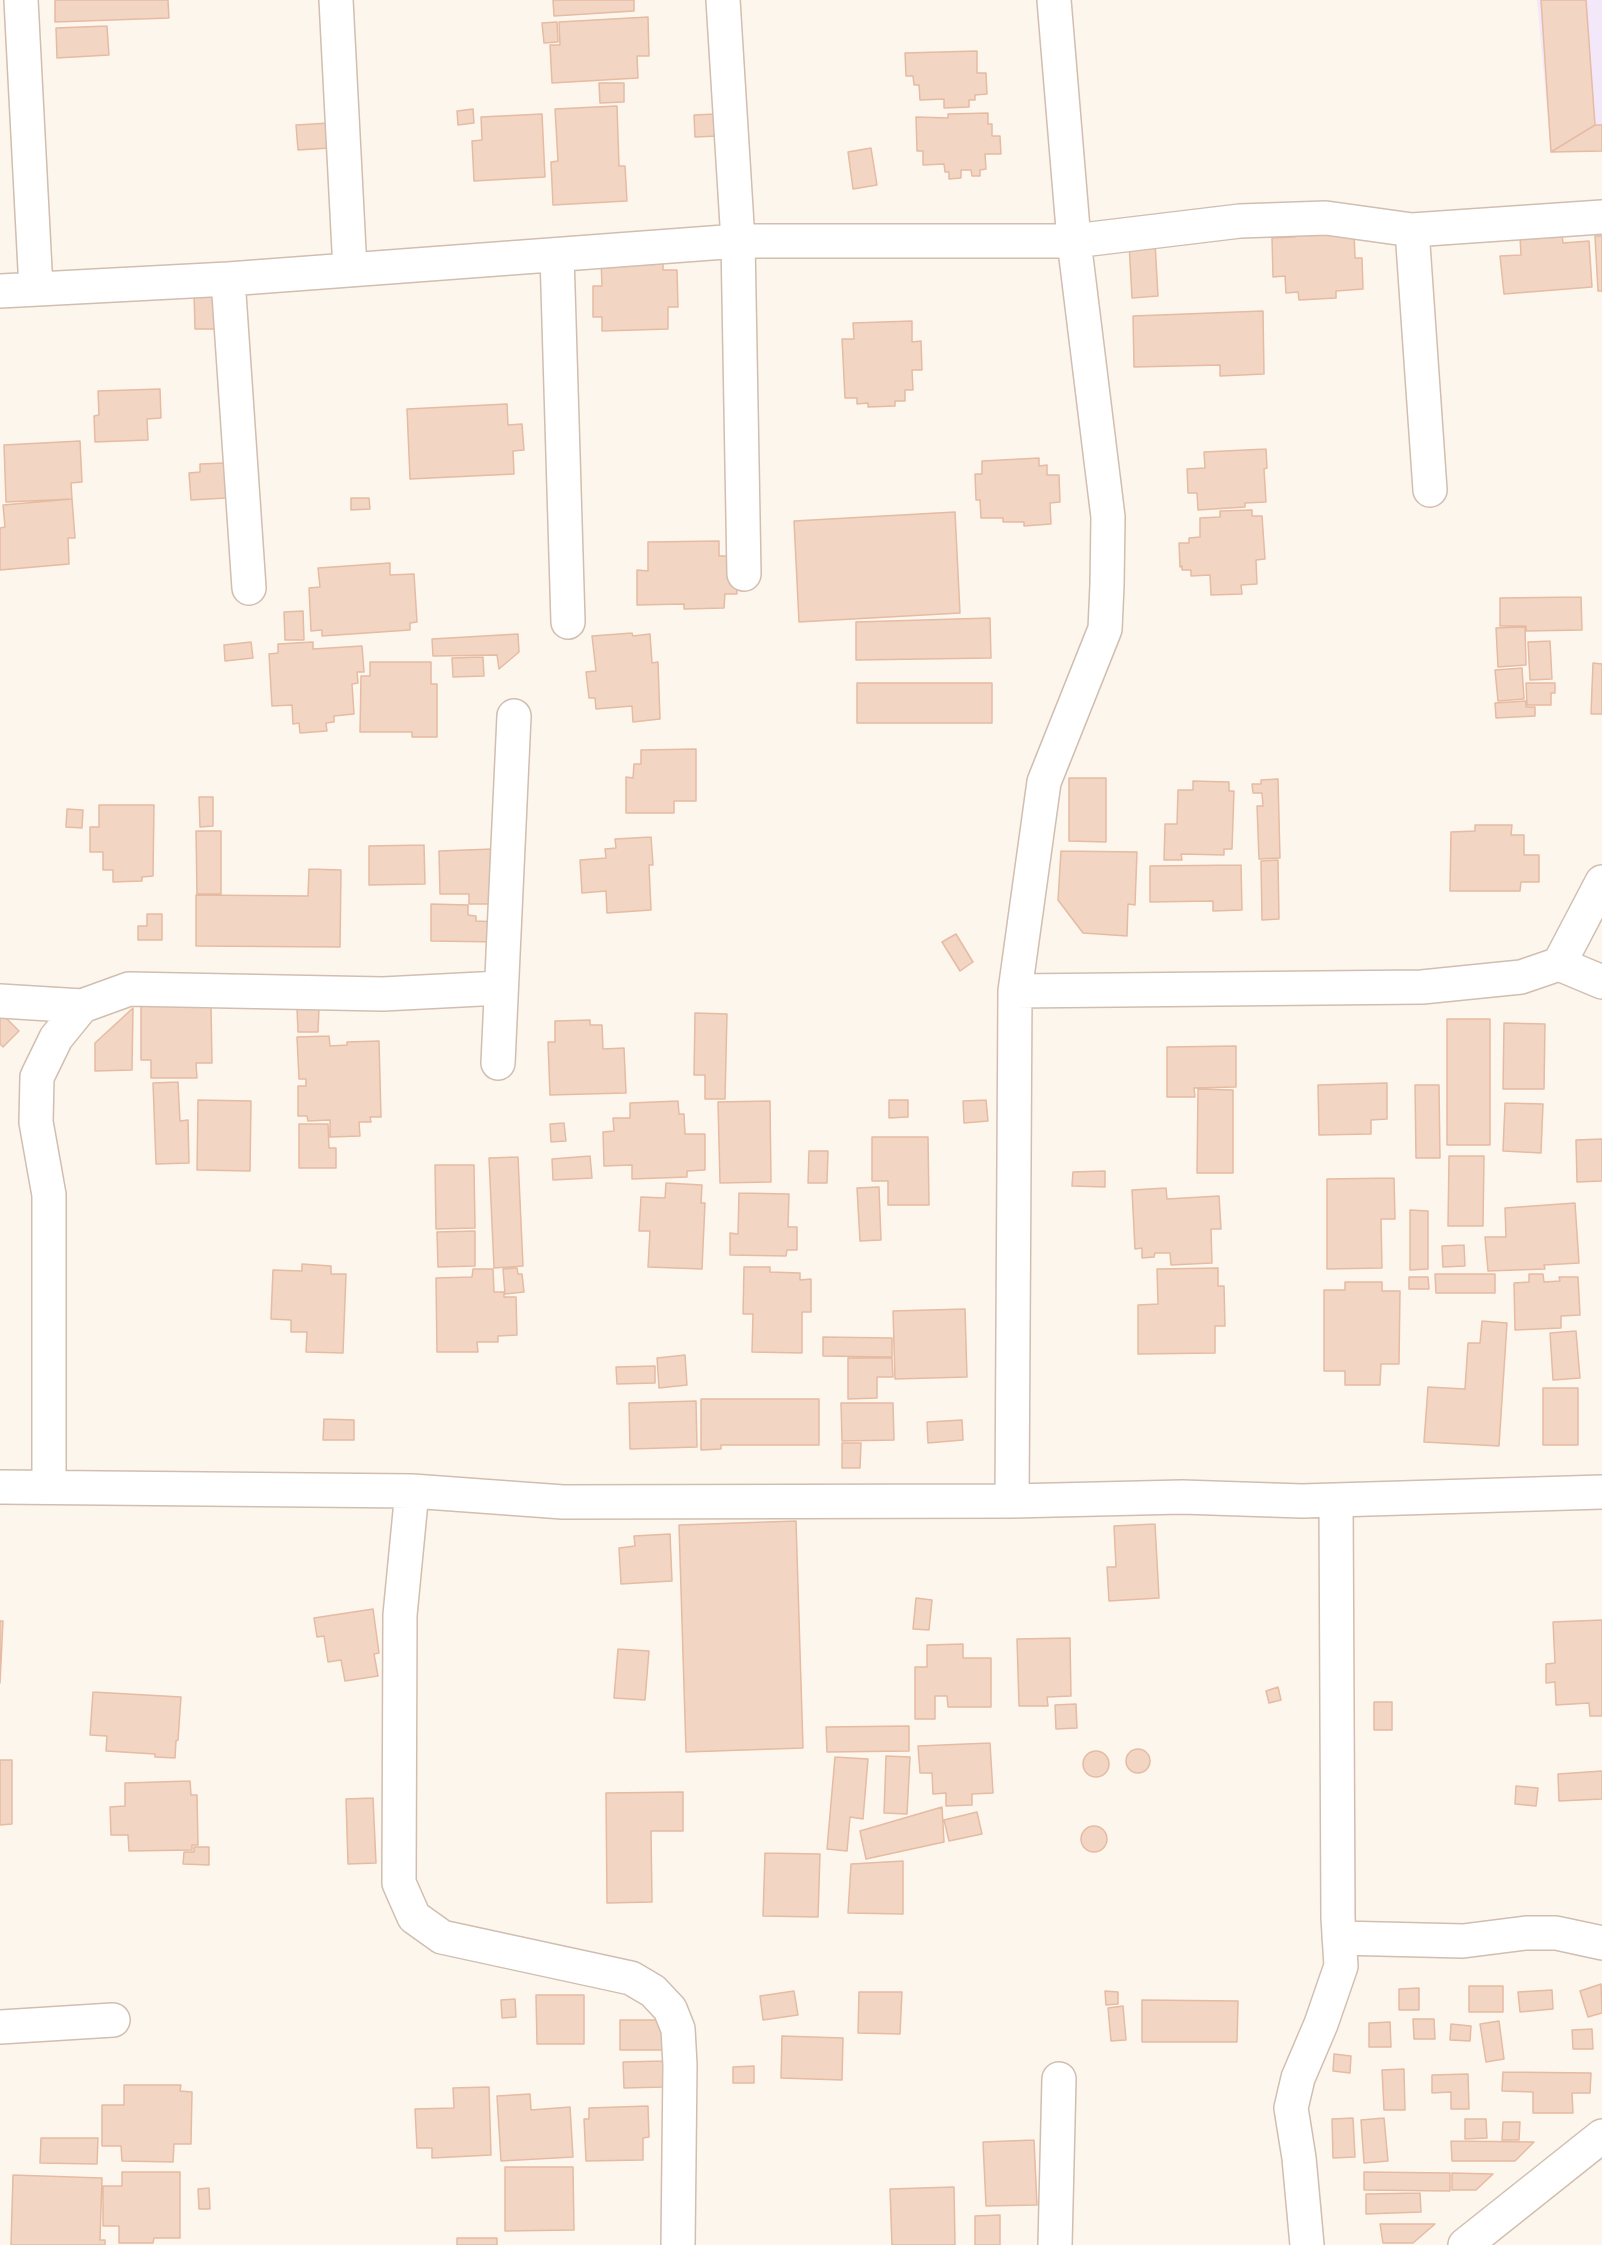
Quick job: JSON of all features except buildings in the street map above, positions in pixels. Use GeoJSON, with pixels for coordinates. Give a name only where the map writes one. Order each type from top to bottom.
{"type":"FeatureCollection","features":[{"type":"Feature","properties":{"kind":"street"},"geometry":{"type":"LineString","coordinates":[[21,0],[36,289]]}},
{"type":"Feature","properties":{"kind":"street"},"geometry":{"type":"LineString","coordinates":[[336,0],[350,270]]}},
{"type":"Feature","properties":{"kind":"street"},"geometry":{"type":"LineString","coordinates":[[723,0],[738,241],[744,574]]}},
{"type":"Feature","properties":{"kind":"street"},"geometry":{"type":"LineString","coordinates":[[1012,1501],[1015,991],[1033,845],[1044,782],[1105,629],[1108,517],[1074,241],[1054,0]]}},
{"type":"Feature","properties":{"kind":"street"},"geometry":{"type":"LineString","coordinates":[[0,291],[228,279],[738,241],[1074,241],[1240,221],[1326,218],[1412,230],[1602,217]]}},
{"type":"Feature","properties":{"kind":"street"},"geometry":{"type":"LineString","coordinates":[[1412,230],[1431,490]]}},
{"type":"Feature","properties":{"kind":"street"},"geometry":{"type":"LineString","coordinates":[[557,255],[568,622]]}},
{"type":"Feature","properties":{"kind":"street"},"geometry":{"type":"LineString","coordinates":[[228,279],[249,588]]}},
{"type":"Feature","properties":{"kind":"street"},"geometry":{"type":"LineString","coordinates":[[498,1063],[514,716]]}},
{"type":"Feature","properties":{"kind":"street"},"geometry":{"type":"LineString","coordinates":[[1559,964],[1602,882]]}},
{"type":"Feature","properties":{"kind":"street"},"geometry":{"type":"LineString","coordinates":[[1015,991],[1422,987],[1521,977],[1559,964],[1602,982]]}},
{"type":"Feature","properties":{"kind":"street"},"geometry":{"type":"LineString","coordinates":[[0,1001],[82,1006],[129,988],[384,994],[501,988]]}},
{"type":"Feature","properties":{"kind":"street"},"geometry":{"type":"LineString","coordinates":[[49,1487],[49,1195],[36,1122],[37,1077],[56,1038],[82,1006]]}},
{"type":"Feature","properties":{"kind":"street"},"geometry":{"type":"LineString","coordinates":[[0,1487],[412,1491],[563,1502],[1012,1501],[1182,1497],[1302,1501],[1602,1492]]}},
{"type":"Feature","properties":{"kind":"street"},"geometry":{"type":"LineString","coordinates":[[412,1491],[400,1615],[399,1883],[414,1917],[442,1937],[631,1978],[653,1991],[670,2009],[678,2029],[680,2066],[678,2245]]}},
{"type":"Feature","properties":{"kind":"street"},"geometry":{"type":"LineString","coordinates":[[1307,2245],[1299,2158],[1291,2108],[1298,2078],[1321,2024],[1341,1966],[1336,1500]]}},
{"type":"Feature","properties":{"kind":"street"},"geometry":{"type":"LineString","coordinates":[[1339,1938],[1463,1941],[1527,1933],[1556,1933],[1602,1943]]}},
{"type":"Feature","properties":{"kind":"street"},"geometry":{"type":"LineString","coordinates":[[0,2027],[113,2020]]}},
{"type":"Feature","properties":{"kind":"street"},"geometry":{"type":"LineString","coordinates":[[1055,2245],[1059,2079]]}},
{"type":"Feature","properties":{"kind":"street"},"geometry":{"type":"LineString","coordinates":[[1465,2245],[1602,2136]]}},
{"type":"Feature","properties":{"kind":"shaded area"},"geometry":{"type":"Polygon","coordinates":[[[1537,0],[1602,0],[1602,151],[1551,152],[1537,0]]]}}]}
